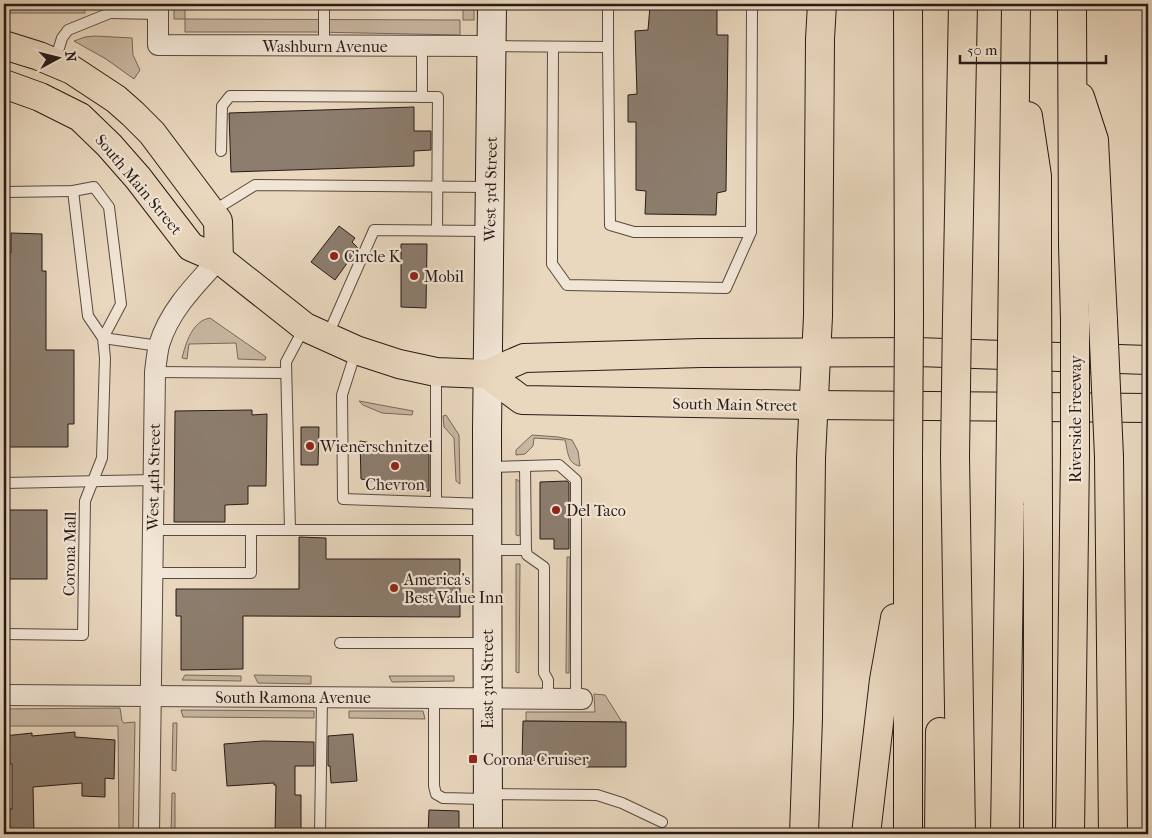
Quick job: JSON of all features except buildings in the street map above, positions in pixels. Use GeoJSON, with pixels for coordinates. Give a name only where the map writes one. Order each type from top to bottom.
{"type":"FeatureCollection","features":[{"type":"Feature","properties":{"kind":"main road"},"geometry":{"type":"LineString","coordinates":[[804,834],[808,718],[812,405],[818,316],[820,38],[822,4]]}},
{"type":"Feature","properties":{"kind":"main road"},"geometry":{"type":"LineString","coordinates":[[908,4],[908,834]]}},
{"type":"Feature","properties":{"kind":"main road"},"geometry":{"type":"LineString","coordinates":[[961,834],[955,456],[963,4]]}},
{"type":"Feature","properties":{"kind":"main road"},"geometry":{"type":"LineString","coordinates":[[1016,4],[1025,264],[1038,505],[1038,834]]}},
{"type":"Feature","properties":{"kind":"main road","name":"Riverside Freeway"},"geometry":{"type":"LineString","coordinates":[[1070,834],[1075,455],[1072,4]]}},
{"type":"Feature","properties":{"kind":"main road"},"geometry":{"type":"LineString","coordinates":[[4,45],[55,62],[72,70],[116,99],[133,114],[152,133],[218,221],[218,259]]}},
{"type":"Feature","properties":{"kind":"main road"},"geometry":{"type":"LineString","coordinates":[[1072,72],[1094,140],[1109,457],[1113,834]]}},
{"type":"Feature","properties":{"kind":"main road","name":"South Main Street"},"geometry":{"type":"LineString","coordinates":[[4,84],[40,97],[80,117],[109,145],[138,178],[191,247],[218,259],[316,333],[356,350],[399,364],[436,372],[487,374],[524,358],[816,352],[989,354],[1148,360]]}},
{"type":"Feature","properties":{"kind":"main road"},"geometry":{"type":"LineString","coordinates":[[1005,834],[1010,502],[1025,264]]}},
{"type":"Feature","properties":{"kind":"main road","name":"South Main Street"},"geometry":{"type":"LineString","coordinates":[[487,374],[522,400],[1148,408]]}},
{"type":"Feature","properties":{"kind":"main road"},"geometry":{"type":"LineString","coordinates":[[866,834],[884,680],[908,547]]}},
{"type":"Feature","properties":{"kind":"main road"},"geometry":{"type":"LineString","coordinates":[[939,834],[941,599],[945,578],[949,568],[956,560]]}},
{"type":"Feature","properties":{"kind":"street","name":"West 3rd Street"},"geometry":{"type":"LineString","coordinates":[[487,374],[492,4]]}},
{"type":"Feature","properties":{"kind":"street","name":"Washburn Avenue"},"geometry":{"type":"LineString","coordinates":[[158,9],[158,45],[492,46]]}},
{"type":"Feature","properties":{"kind":"street","name":"West 4th Street"},"geometry":{"type":"LineString","coordinates":[[149,834],[155,372],[159,346],[166,327],[180,304],[218,259]]}},
{"type":"Feature","properties":{"kind":"street","name":"East 3rd Street"},"geometry":{"type":"LineString","coordinates":[[487,374],[487,703]]}},
{"type":"Feature","properties":{"kind":"street","name":"South Ramona Avenue"},"geometry":{"type":"LineString","coordinates":[[4,695],[150,705],[322,698],[434,698],[487,703],[579,699]]}},
{"type":"Feature","properties":{"kind":"street"},"geometry":{"type":"LineString","coordinates":[[487,703],[473,749],[472,773],[488,814]]}},
{"type":"Feature","properties":{"kind":"lane"},"geometry":{"type":"LineString","coordinates":[[324,4],[324,46]]}},
{"type":"Feature","properties":{"kind":"lane"},"geometry":{"type":"LineString","coordinates":[[608,4],[610,225],[634,232],[750,232]]}},
{"type":"Feature","properties":{"kind":"lane"},"geometry":{"type":"LineString","coordinates":[[553,47],[552,264],[566,285],[726,288],[750,232],[752,4]]}},
{"type":"Feature","properties":{"kind":"lane"},"geometry":{"type":"LineString","coordinates":[[55,62],[62,38],[68,30],[110,8],[158,9]]}},
{"type":"Feature","properties":{"kind":"lane"},"geometry":{"type":"LineString","coordinates":[[422,46],[422,97]]}},
{"type":"Feature","properties":{"kind":"lane"},"geometry":{"type":"LineString","coordinates":[[492,46],[608,47]]}},
{"type":"Feature","properties":{"kind":"lane"},"geometry":{"type":"LineString","coordinates":[[221,151],[222,106],[230,96],[438,97],[437,230]]}},
{"type":"Feature","properties":{"kind":"lane"},"geometry":{"type":"LineString","coordinates":[[212,212],[255,185],[490,187]]}},
{"type":"Feature","properties":{"kind":"lane"},"geometry":{"type":"LineString","coordinates":[[4,192],[73,192],[94,187],[109,207],[121,304],[103,338]]}},
{"type":"Feature","properties":{"kind":"lane"},"geometry":{"type":"LineString","coordinates":[[73,192],[88,316],[103,338],[159,346]]}},
{"type":"Feature","properties":{"kind":"lane"},"geometry":{"type":"LineString","coordinates":[[290,530],[286,362],[316,333],[374,230],[489,231]]}},
{"type":"Feature","properties":{"kind":"lane","name":"Corona Mall"},"geometry":{"type":"LineString","coordinates":[[4,634],[83,635],[85,501],[102,458],[105,358],[103,338]]}},
{"type":"Feature","properties":{"kind":"lane"},"geometry":{"type":"LineString","coordinates":[[356,350],[342,395],[343,499],[436,502],[526,550]]}},
{"type":"Feature","properties":{"kind":"lane"},"geometry":{"type":"LineString","coordinates":[[155,372],[286,373]]}},
{"type":"Feature","properties":{"kind":"lane"},"geometry":{"type":"LineString","coordinates":[[436,372],[436,502]]}},
{"type":"Feature","properties":{"kind":"lane"},"geometry":{"type":"LineString","coordinates":[[487,467],[559,465],[576,480],[579,699]]}},
{"type":"Feature","properties":{"kind":"lane"},"geometry":{"type":"LineString","coordinates":[[526,466],[526,550],[527,555],[544,567],[544,673],[548,680],[548,699]]}},
{"type":"Feature","properties":{"kind":"lane"},"geometry":{"type":"LineString","coordinates":[[4,482],[153,480]]}},
{"type":"Feature","properties":{"kind":"lane"},"geometry":{"type":"LineString","coordinates":[[152,530],[487,528]]}},
{"type":"Feature","properties":{"kind":"lane"},"geometry":{"type":"LineString","coordinates":[[152,572],[251,573],[251,530]]}},
{"type":"Feature","properties":{"kind":"lane"},"geometry":{"type":"LineString","coordinates":[[340,644],[487,643]]}},
{"type":"Feature","properties":{"kind":"lane"},"geometry":{"type":"LineString","coordinates":[[320,834],[322,698]]}},
{"type":"Feature","properties":{"kind":"lane"},"geometry":{"type":"LineString","coordinates":[[434,698],[434,790],[436,794],[443,798],[488,814],[598,795],[622,803],[662,822]]}},
{"type":"Feature","properties":{"kind":"shaded area"},"geometry":{"type":"Polygon","coordinates":[[[4,4],[84,4],[85,13],[4,13],[4,4]]]}},
{"type":"Feature","properties":{"kind":"shaded area"},"geometry":{"type":"Polygon","coordinates":[[[174,4],[185,4],[185,19],[174,19],[174,4]]]}},
{"type":"Feature","properties":{"kind":"shaded area"},"geometry":{"type":"Polygon","coordinates":[[[463,4],[474,4],[474,20],[463,20],[463,4]]]}},
{"type":"Feature","properties":{"kind":"shaded area"},"geometry":{"type":"Polygon","coordinates":[[[185,19],[460,20],[460,35],[185,32],[185,19]]]}},
{"type":"Feature","properties":{"kind":"shaded area"},"geometry":{"type":"Polygon","coordinates":[[[95,36],[132,38],[133,55],[140,70],[134,79],[106,59],[74,41],[95,36]]]}},
{"type":"Feature","properties":{"kind":"shaded area"},"geometry":{"type":"Polygon","coordinates":[[[210,318],[266,357],[265,360],[238,359],[236,343],[189,344],[187,359],[182,358],[194,328],[199,323],[210,318]]]}},
{"type":"Feature","properties":{"kind":"shaded area"},"geometry":{"type":"Polygon","coordinates":[[[359,401],[413,411],[412,415],[382,413],[363,405],[359,401]]]}},
{"type":"Feature","properties":{"kind":"shaded area"},"geometry":{"type":"Polygon","coordinates":[[[446,415],[459,435],[460,484],[456,481],[454,438],[444,427],[443,416],[446,415]]]}},
{"type":"Feature","properties":{"kind":"shaded area"},"geometry":{"type":"Polygon","coordinates":[[[532,435],[572,440],[578,451],[580,466],[570,460],[565,440],[534,438],[533,446],[525,454],[516,455],[516,450],[532,435]]]}},
{"type":"Feature","properties":{"kind":"shaded area"},"geometry":{"type":"Polygon","coordinates":[[[516,479],[520,482],[519,536],[516,535],[516,479]]]}},
{"type":"Feature","properties":{"kind":"shaded area"},"geometry":{"type":"Polygon","coordinates":[[[567,557],[570,557],[569,673],[566,673],[567,557]]]}},
{"type":"Feature","properties":{"kind":"shaded area"},"geometry":{"type":"Polygon","coordinates":[[[516,564],[520,564],[519,673],[516,672],[516,564]]]}},
{"type":"Feature","properties":{"kind":"shaded area"},"geometry":{"type":"Polygon","coordinates":[[[185,675],[241,676],[241,681],[182,680],[185,675]]]}},
{"type":"Feature","properties":{"kind":"shaded area"},"geometry":{"type":"Polygon","coordinates":[[[254,675],[311,676],[311,684],[258,683],[254,675]]]}},
{"type":"Feature","properties":{"kind":"shaded area"},"geometry":{"type":"Polygon","coordinates":[[[389,676],[454,676],[454,681],[392,682],[389,676]]]}},
{"type":"Feature","properties":{"kind":"shaded area"},"geometry":{"type":"Polygon","coordinates":[[[594,694],[605,695],[622,722],[526,721],[526,712],[595,712],[594,694]]]}},
{"type":"Feature","properties":{"kind":"shaded area"},"geometry":{"type":"Polygon","coordinates":[[[120,708],[124,723],[135,722],[133,834],[119,834],[118,726],[4,726],[4,709],[120,708]]]}},
{"type":"Feature","properties":{"kind":"shaded area"},"geometry":{"type":"Polygon","coordinates":[[[181,710],[314,711],[314,718],[183,717],[181,710]]]}},
{"type":"Feature","properties":{"kind":"shaded area"},"geometry":{"type":"Polygon","coordinates":[[[349,711],[423,711],[425,719],[349,718],[349,711]]]}},
{"type":"Feature","properties":{"kind":"shaded area"},"geometry":{"type":"Polygon","coordinates":[[[173,723],[177,723],[176,771],[172,770],[173,723]]]}},
{"type":"Feature","properties":{"kind":"shaded area"},"geometry":{"type":"Polygon","coordinates":[[[172,793],[175,793],[175,834],[171,834],[172,793]]]}},
{"type":"Feature","properties":{"kind":"place","name":"Circle K"},"geometry":{"type":"Point","coordinates":[334,256]}},
{"type":"Feature","properties":{"kind":"place","name":"Mobil"},"geometry":{"type":"Point","coordinates":[414,276]}},
{"type":"Feature","properties":{"kind":"place","name":"Wienerschnitzel"},"geometry":{"type":"Point","coordinates":[310,446]}},
{"type":"Feature","properties":{"kind":"place","name":"Chevron"},"geometry":{"type":"Point","coordinates":[395,466]}},
{"type":"Feature","properties":{"kind":"place","name":"Del Taco"},"geometry":{"type":"Point","coordinates":[556,510]}},
{"type":"Feature","properties":{"kind":"place","name":"America's Best Value Inn"},"geometry":{"type":"Point","coordinates":[394,588]}},
{"type":"Feature","properties":{"kind":"place","name":"Corona Cruiser"},"geometry":{"type":"Point","coordinates":[473,759]}}]}
